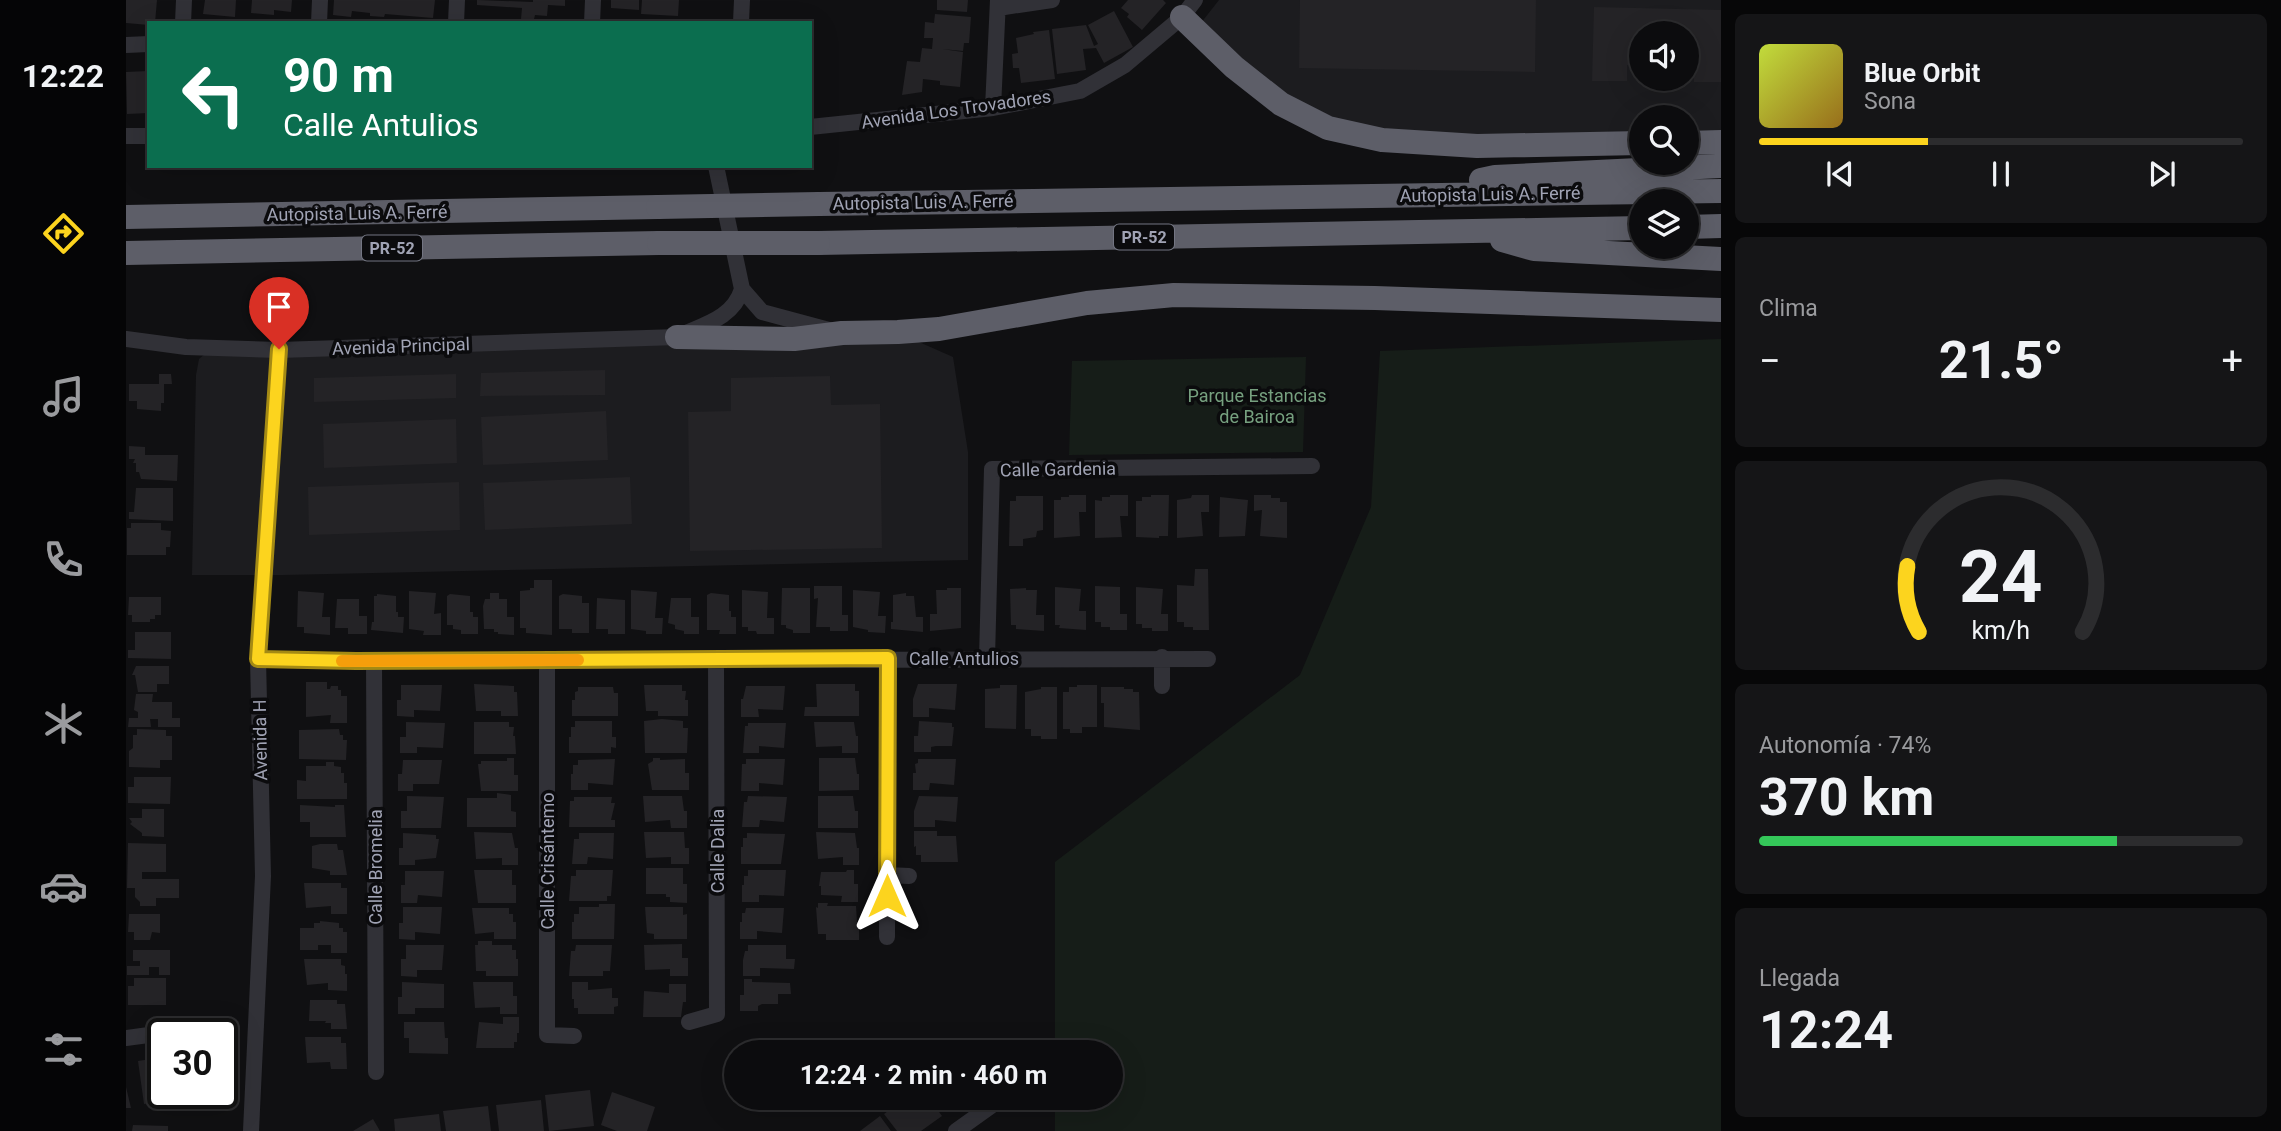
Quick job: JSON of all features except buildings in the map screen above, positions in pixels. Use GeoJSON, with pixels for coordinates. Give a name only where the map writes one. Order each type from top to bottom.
{"type":"FeatureCollection","features":[{"type":"Feature","properties":{"kind":"highway"},"geometry":{"type":"LineString","coordinates":[[1189,9],[1234,67],[1281,104],[1328,128],[1382,140],[1477,146],[1629,144]]}},
{"type":"Feature","properties":{"kind":"highway"},"geometry":{"type":"LineString","coordinates":[[1699,143],[1721,142]]}},
{"type":"Feature","properties":{"kind":"highway"},"geometry":{"type":"LineString","coordinates":[[1405,195],[1494,177],[1721,166]]}},
{"type":"Feature","properties":{"kind":"highway","name":"Autopista Luis A. Ferré"},"geometry":{"type":"LineString","coordinates":[[126,217],[1721,191]]}},
{"type":"Feature","properties":{"kind":"highway"},"geometry":{"type":"LineString","coordinates":[[1699,227],[1721,226]]}},
{"type":"Feature","properties":{"kind":"highway","name":"Autopista Luis A. Ferré"},"geometry":{"type":"LineString","coordinates":[[126,253],[1629,228]]}},
{"type":"Feature","properties":{"kind":"highway"},"geometry":{"type":"LineString","coordinates":[[1471,232],[1534,248],[1721,259]]}},
{"type":"Feature","properties":{"kind":"highway"},"geometry":{"type":"LineString","coordinates":[[677,337],[794,339],[842,333],[898,332],[939,328],[1087,303],[1174,295],[1375,298],[1721,310]]}},
{"type":"Feature","properties":{"kind":"street"},"geometry":{"type":"LineString","coordinates":[[183,21],[184,0]]}},
{"type":"Feature","properties":{"kind":"street"},"geometry":{"type":"LineString","coordinates":[[319,21],[320,0]]}},
{"type":"Feature","properties":{"kind":"street"},"geometry":{"type":"LineString","coordinates":[[456,21],[457,0]]}},
{"type":"Feature","properties":{"kind":"street"},"geometry":{"type":"LineString","coordinates":[[592,21],[593,0]]}},
{"type":"Feature","properties":{"kind":"street"},"geometry":{"type":"LineString","coordinates":[[741,21],[742,0]]}},
{"type":"Feature","properties":{"kind":"street"},"geometry":{"type":"LineString","coordinates":[[993,108],[998,4],[1052,0]]}},
{"type":"Feature","properties":{"kind":"street","name":"Avenida Los Trovadores"},"geometry":{"type":"LineString","coordinates":[[812,127],[993,108],[1080,91],[1125,65],[1189,9]]}},
{"type":"Feature","properties":{"kind":"street"},"geometry":{"type":"LineString","coordinates":[[126,45],[147,44]]}},
{"type":"Feature","properties":{"kind":"street"},"geometry":{"type":"LineString","coordinates":[[126,136],[147,136]]}},
{"type":"Feature","properties":{"kind":"street"},"geometry":{"type":"LineString","coordinates":[[716,168],[742,289],[762,313],[842,333]]}},
{"type":"Feature","properties":{"kind":"street"},"geometry":{"type":"LineString","coordinates":[[677,337],[731,311],[742,289]]}},
{"type":"Feature","properties":{"kind":"street","name":"Avenida Principal"},"geometry":{"type":"LineString","coordinates":[[126,339],[186,347],[279,349],[677,337]]}},
{"type":"Feature","properties":{"kind":"street","name":"Avenida H"},"geometry":{"type":"LineString","coordinates":[[251,1131],[263,876],[258,659],[279,349]]}},
{"type":"Feature","properties":{"kind":"street","name":"Calle Gardenia"},"geometry":{"type":"LineString","coordinates":[[987,658],[992,469],[1312,466]]}},
{"type":"Feature","properties":{"kind":"street"},"geometry":{"type":"LineString","coordinates":[[1162,657],[1162,686]]}},
{"type":"Feature","properties":{"kind":"street"},"geometry":{"type":"LineString","coordinates":[[887,937],[888,658]]}},
{"type":"Feature","properties":{"kind":"street","name":"Calle Antulios"},"geometry":{"type":"LineString","coordinates":[[258,659],[1208,659]]}},
{"type":"Feature","properties":{"kind":"street","name":"Calle Crisántemo"},"geometry":{"type":"LineString","coordinates":[[547,659],[547,1035],[574,1036]]}},
{"type":"Feature","properties":{"kind":"street","name":"Calle Dalia"},"geometry":{"type":"LineString","coordinates":[[690,1022],[717,1014],[716,660]]}},
{"type":"Feature","properties":{"kind":"street","name":"Calle Bromelia"},"geometry":{"type":"LineString","coordinates":[[374,661],[376,1072]]}},
{"type":"Feature","properties":{"kind":"street"},"geometry":{"type":"LineString","coordinates":[[887,875],[909,876]]}},
{"type":"Feature","properties":{"kind":"street"},"geometry":{"type":"LineString","coordinates":[[126,1038],[147,1035]]}},
{"type":"Feature","properties":{"kind":"street"},"geometry":{"type":"LineString","coordinates":[[956,1131],[986,1110]]}},
{"type":"Feature","properties":{"kind":"shaded area"},"geometry":{"type":"Polygon","coordinates":[[[1219,0],[1721,0],[1721,146],[1699,147],[1699,105],[1629,105],[1629,148],[1343,136],[1197,28],[1219,0]]]}},
{"type":"Feature","properties":{"kind":"shaded area"},"geometry":{"type":"Polygon","coordinates":[[[910,338],[953,357],[968,452],[968,560],[192,575],[196,375],[199,359],[214,346],[910,338]]]}},
{"type":"Feature","properties":{"kind":"green space"},"geometry":{"type":"Polygon","coordinates":[[[1721,339],[1721,1131],[1055,1131],[1055,1110],[1123,1110],[1123,1040],[1055,1040],[1055,862],[1300,675],[1371,507],[1380,351],[1721,339]]]}},
{"type":"Feature","properties":{"kind":"green space","name":"Parque Estancias de Bairoa"},"geometry":{"type":"Polygon","coordinates":[[[1306,357],[1303,452],[1069,455],[1072,361],[1306,357]]]}},
{"type":"Feature","properties":{"kind":"slow traffic"},"geometry":{"type":"LineString","coordinates":[[342,661],[578,660]]}},
{"type":"Feature","properties":{"kind":"route"},"geometry":{"type":"LineString","coordinates":[[279,349],[258,659],[356,661],[888,658],[887,896]]}}]}
